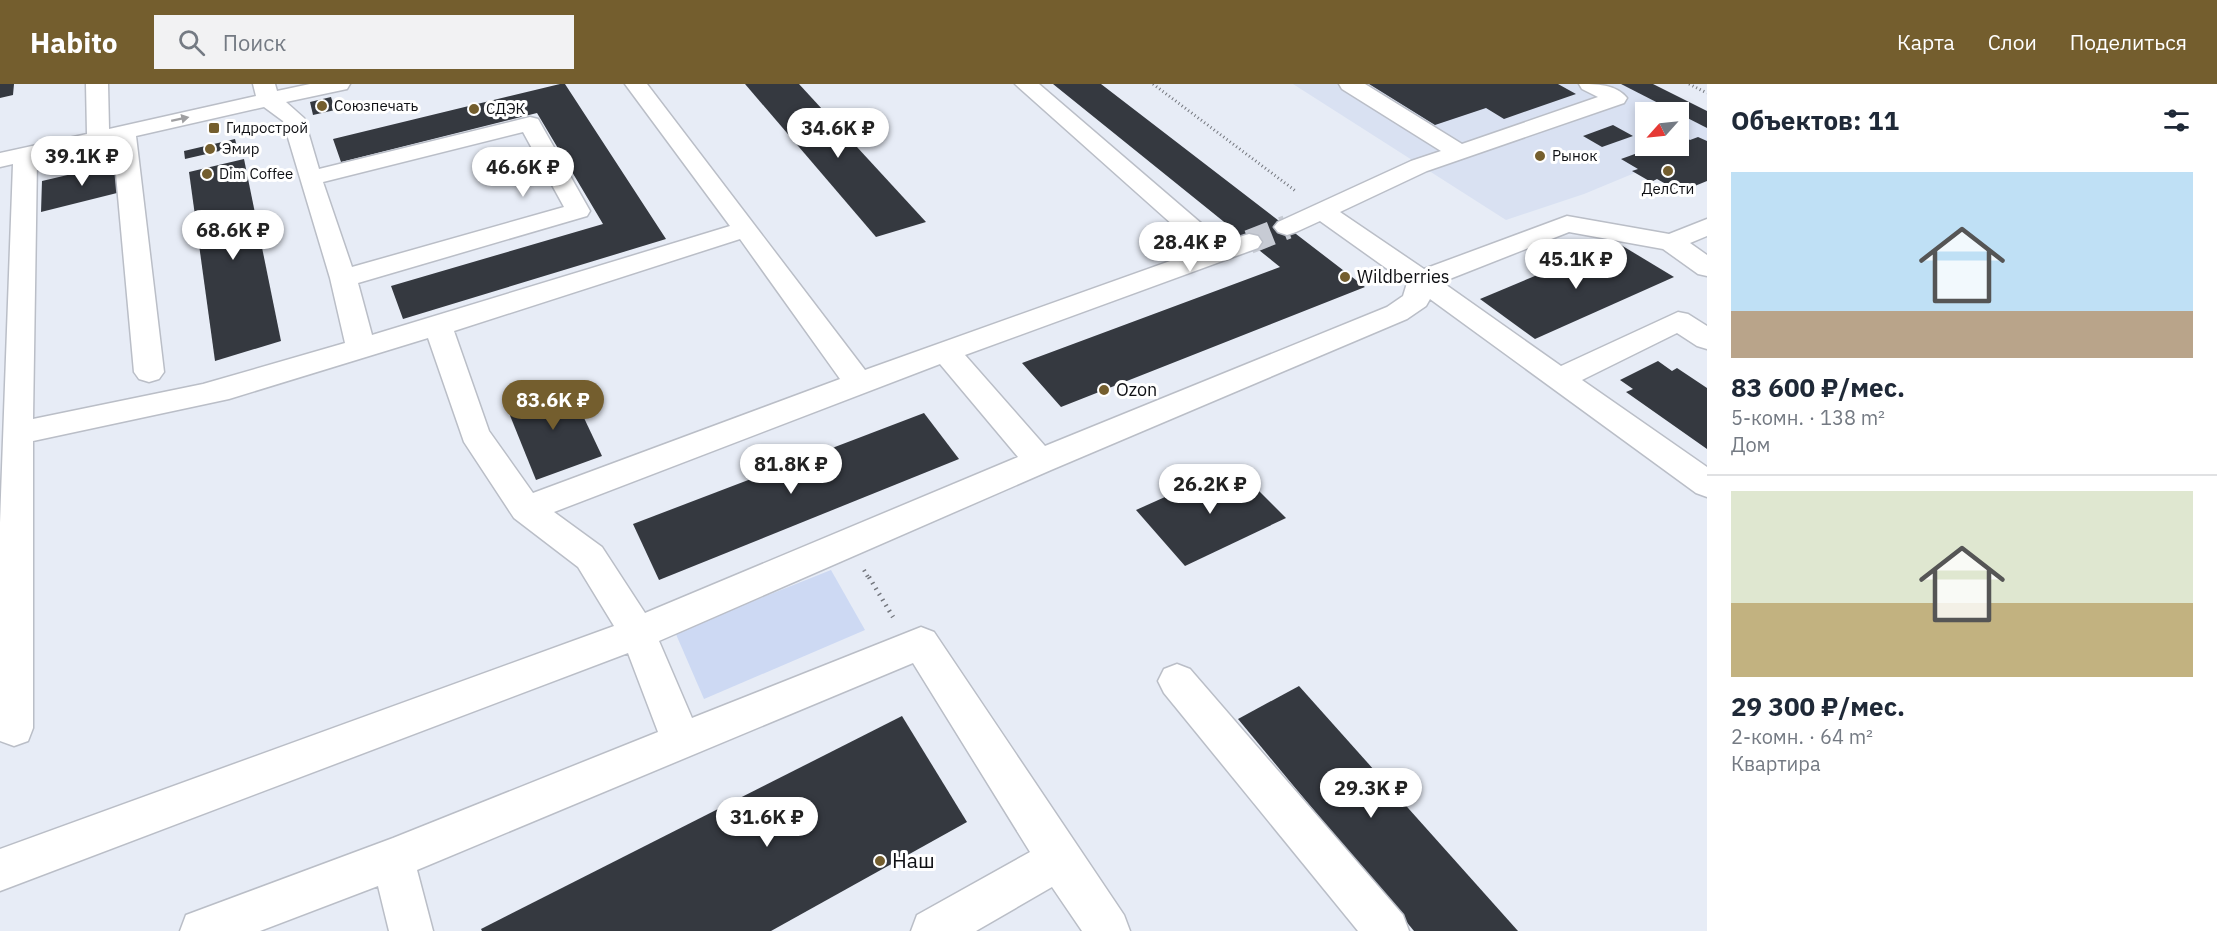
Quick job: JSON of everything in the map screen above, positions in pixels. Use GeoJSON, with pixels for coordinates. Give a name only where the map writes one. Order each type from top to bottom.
{"type":"FeatureCollection","features":[{"type":"Feature","properties":{"kind":"street"},"geometry":{"type":"LineString","coordinates":[[97,84],[98,138]]}},
{"type":"Feature","properties":{"kind":"street"},"geometry":{"type":"LineString","coordinates":[[15,728],[18,434],[9,354],[12,157],[124,132],[266,92],[339,84]]}},
{"type":"Feature","properties":{"kind":"street"},"geometry":{"type":"LineString","coordinates":[[636,84],[859,383]]}},
{"type":"Feature","properties":{"kind":"street"},"geometry":{"type":"LineString","coordinates":[[1026,84],[1219,252]]}},
{"type":"Feature","properties":{"kind":"street"},"geometry":{"type":"LineString","coordinates":[[1350,84],[1459,152]]}},
{"type":"Feature","properties":{"kind":"street"},"geometry":{"type":"LineString","coordinates":[[1287,227],[1419,166],[1616,98],[1590,84]]}},
{"type":"Feature","properties":{"kind":"street"},"geometry":{"type":"LineString","coordinates":[[266,92],[293,118],[343,278],[361,348]]}},
{"type":"Feature","properties":{"kind":"street"},"geometry":{"type":"LineString","coordinates":[[310,178],[530,124],[578,211],[343,278]]}},
{"type":"Feature","properties":{"kind":"street"},"geometry":{"type":"LineString","coordinates":[[124,132],[150,372]]}},
{"type":"Feature","properties":{"kind":"street"},"geometry":{"type":"LineString","coordinates":[[1322,211],[1707,484]]}},
{"type":"Feature","properties":{"kind":"street"},"geometry":{"type":"LineString","coordinates":[[1421,280],[1567,224],[1671,242],[1707,268]]}},
{"type":"Feature","properties":{"kind":"street"},"geometry":{"type":"LineString","coordinates":[[1671,242],[1707,227]]}},
{"type":"Feature","properties":{"kind":"street"},"geometry":{"type":"LineString","coordinates":[[18,434],[59,423],[128,411],[229,388],[438,326],[746,229]]}},
{"type":"Feature","properties":{"kind":"street"},"geometry":{"type":"LineString","coordinates":[[526,508],[945,351],[1249,242]]}},
{"type":"Feature","properties":{"kind":"street"},"geometry":{"type":"LineString","coordinates":[[0,870],[638,633],[1040,461],[1397,313],[1416,300],[1421,280]]}},
{"type":"Feature","properties":{"kind":"street"},"geometry":{"type":"LineString","coordinates":[[1559,379],[1707,308]]}},
{"type":"Feature","properties":{"kind":"street"},"geometry":{"type":"LineString","coordinates":[[1678,321],[1707,339]]}},
{"type":"Feature","properties":{"kind":"street"},"geometry":{"type":"LineString","coordinates":[[438,326],[475,434],[526,508],[590,557],[638,633],[681,740]]}},
{"type":"Feature","properties":{"kind":"street"},"geometry":{"type":"LineString","coordinates":[[945,351],[1040,461]]}},
{"type":"Feature","properties":{"kind":"street"},"geometry":{"type":"LineString","coordinates":[[202,931],[393,859],[921,643],[1108,931]]}},
{"type":"Feature","properties":{"kind":"street"},"geometry":{"type":"LineString","coordinates":[[1177,681],[1387,931]]}},
{"type":"Feature","properties":{"kind":"street"},"geometry":{"type":"LineString","coordinates":[[933,931],[1059,858]]}},
{"type":"Feature","properties":{"kind":"street"},"geometry":{"type":"LineString","coordinates":[[393,859],[411,931]]}},
{"type":"Feature","properties":{"kind":"path"},"geometry":{"type":"LineString","coordinates":[[1153,84],[1322,211]]}},
{"type":"Feature","properties":{"kind":"path"},"geometry":{"type":"LineString","coordinates":[[1689,84],[1707,93]]}},
{"type":"Feature","properties":{"kind":"path"},"geometry":{"type":"LineString","coordinates":[[848,544],[911,647]]}},
{"type":"Feature","properties":{"kind":"shaded area","name":"Рынок"},"geometry":{"type":"Polygon","coordinates":[[[1293,84],[1650,84],[1685,102],[1635,102],[1635,156],[1676,156],[1584,194],[1506,220],[1293,84]]]}},
{"type":"Feature","properties":{"kind":"shaded area","name":"Рынок"},"geometry":{"type":"Polygon","coordinates":[[[1689,104],[1707,113],[1707,143],[1689,150],[1689,104]]]}},
{"type":"Feature","properties":{"kind":"shaded area"},"geometry":{"type":"Polygon","coordinates":[[[831,570],[865,630],[704,699],[675,632],[831,570]]]}},
{"type":"Feature","properties":{"kind":"building"},"geometry":{"type":"Polygon","coordinates":[[[0,84],[14,84],[13,95],[0,98],[0,84]]]}},
{"type":"Feature","properties":{"kind":"building"},"geometry":{"type":"Polygon","coordinates":[[[565,84],[666,239],[403,319],[391,286],[603,224],[537,113],[341,162],[333,139],[565,84]]]}},
{"type":"Feature","properties":{"kind":"building"},"geometry":{"type":"Polygon","coordinates":[[[745,84],[799,84],[926,222],[876,237],[745,84]]]}},
{"type":"Feature","properties":{"kind":"building"},"geometry":{"type":"Polygon","coordinates":[[[1053,84],[1101,84],[1365,287],[1061,407],[1022,363],[1280,267],[1053,84]]]}},
{"type":"Feature","properties":{"kind":"building"},"geometry":{"type":"Polygon","coordinates":[[[1369,84],[1558,84],[1576,94],[1504,119],[1486,108],[1435,125],[1369,84]]]}},
{"type":"Feature","properties":{"kind":"building"},"geometry":{"type":"Polygon","coordinates":[[[1621,84],[1653,84],[1689,102],[1656,102],[1621,84]]]}},
{"type":"Feature","properties":{"kind":"building","name":"Союзпечать"},"geometry":{"type":"Polygon","coordinates":[[[331,97],[335,110],[313,115],[310,102],[331,97]]]}},
{"type":"Feature","properties":{"kind":"building"},"geometry":{"type":"Polygon","coordinates":[[[1689,102],[1707,111],[1707,128],[1689,119],[1689,102]]]}},
{"type":"Feature","properties":{"kind":"building"},"geometry":{"type":"Polygon","coordinates":[[[1613,125],[1633,136],[1602,147],[1583,136],[1613,125]]]}},
{"type":"Feature","properties":{"kind":"building"},"geometry":{"type":"Polygon","coordinates":[[[1698,137],[1707,141],[1707,181],[1680,192],[1657,179],[1651,182],[1632,171],[1638,169],[1621,159],[1635,154],[1635,156],[1689,156],[1689,139],[1698,137]]]}},
{"type":"Feature","properties":{"kind":"building","name":"Эмир"},"geometry":{"type":"Polygon","coordinates":[[[235,139],[237,147],[185,159],[184,151],[235,139]]]}},
{"type":"Feature","properties":{"kind":"building"},"geometry":{"type":"Polygon","coordinates":[[[244,159],[281,341],[215,361],[189,172],[244,159]]]}},
{"type":"Feature","properties":{"kind":"building"},"geometry":{"type":"Polygon","coordinates":[[[123,162],[125,191],[41,212],[42,181],[123,162]]]}},
{"type":"Feature","properties":{"kind":"building"},"geometry":{"type":"Polygon","coordinates":[[[1616,242],[1674,277],[1535,339],[1480,299],[1616,242]]]}},
{"type":"Feature","properties":{"kind":"building"},"geometry":{"type":"Polygon","coordinates":[[[1658,361],[1672,371],[1677,368],[1707,388],[1707,449],[1626,392],[1633,389],[1620,380],[1658,361]]]}},
{"type":"Feature","properties":{"kind":"building"},"geometry":{"type":"Polygon","coordinates":[[[567,382],[602,456],[536,480],[505,403],[567,382]]]}},
{"type":"Feature","properties":{"kind":"building"},"geometry":{"type":"Polygon","coordinates":[[[924,413],[959,459],[659,580],[633,524],[924,413]]]}},
{"type":"Feature","properties":{"kind":"building"},"geometry":{"type":"Polygon","coordinates":[[[1234,466],[1286,518],[1185,566],[1136,510],[1234,466]]]}},
{"type":"Feature","properties":{"kind":"building"},"geometry":{"type":"Polygon","coordinates":[[[1299,686],[1518,931],[1414,931],[1238,719],[1299,686]]]}},
{"type":"Feature","properties":{"kind":"building"},"geometry":{"type":"Polygon","coordinates":[[[902,716],[967,822],[771,931],[482,931],[481,929],[902,716]]]}},
{"type":"Feature","properties":{"kind":"tunnel"},"geometry":{"type":"LineString","coordinates":[[1249,242],[1287,227]]}},
{"type":"Feature","properties":{"kind":"place","name":"Союзпечать"},"geometry":{"type":"Point","coordinates":[322,106]}},
{"type":"Feature","properties":{"kind":"place","name":"СДЭК"},"geometry":{"type":"Point","coordinates":[474,109]}},
{"type":"Feature","properties":{"kind":"place","name":"Гидрострой"},"geometry":{"type":"Point","coordinates":[214,128]}},
{"type":"Feature","properties":{"kind":"place","name":"Эмир"},"geometry":{"type":"Point","coordinates":[210,149]}},
{"type":"Feature","properties":{"kind":"place","name":"Рынок"},"geometry":{"type":"Point","coordinates":[1540,156]}},
{"type":"Feature","properties":{"kind":"place","name":"ДелСти"},"geometry":{"type":"Point","coordinates":[1668,171]}},
{"type":"Feature","properties":{"kind":"place","name":"Dim Coffee"},"geometry":{"type":"Point","coordinates":[207,174]}},
{"type":"Feature","properties":{"kind":"place","name":"Wildberries"},"geometry":{"type":"Point","coordinates":[1345,277]}},
{"type":"Feature","properties":{"kind":"place","name":"Ozon"},"geometry":{"type":"Point","coordinates":[1104,390]}},
{"type":"Feature","properties":{"kind":"place","name":"Наш"},"geometry":{"type":"Point","coordinates":[880,861]}}]}
